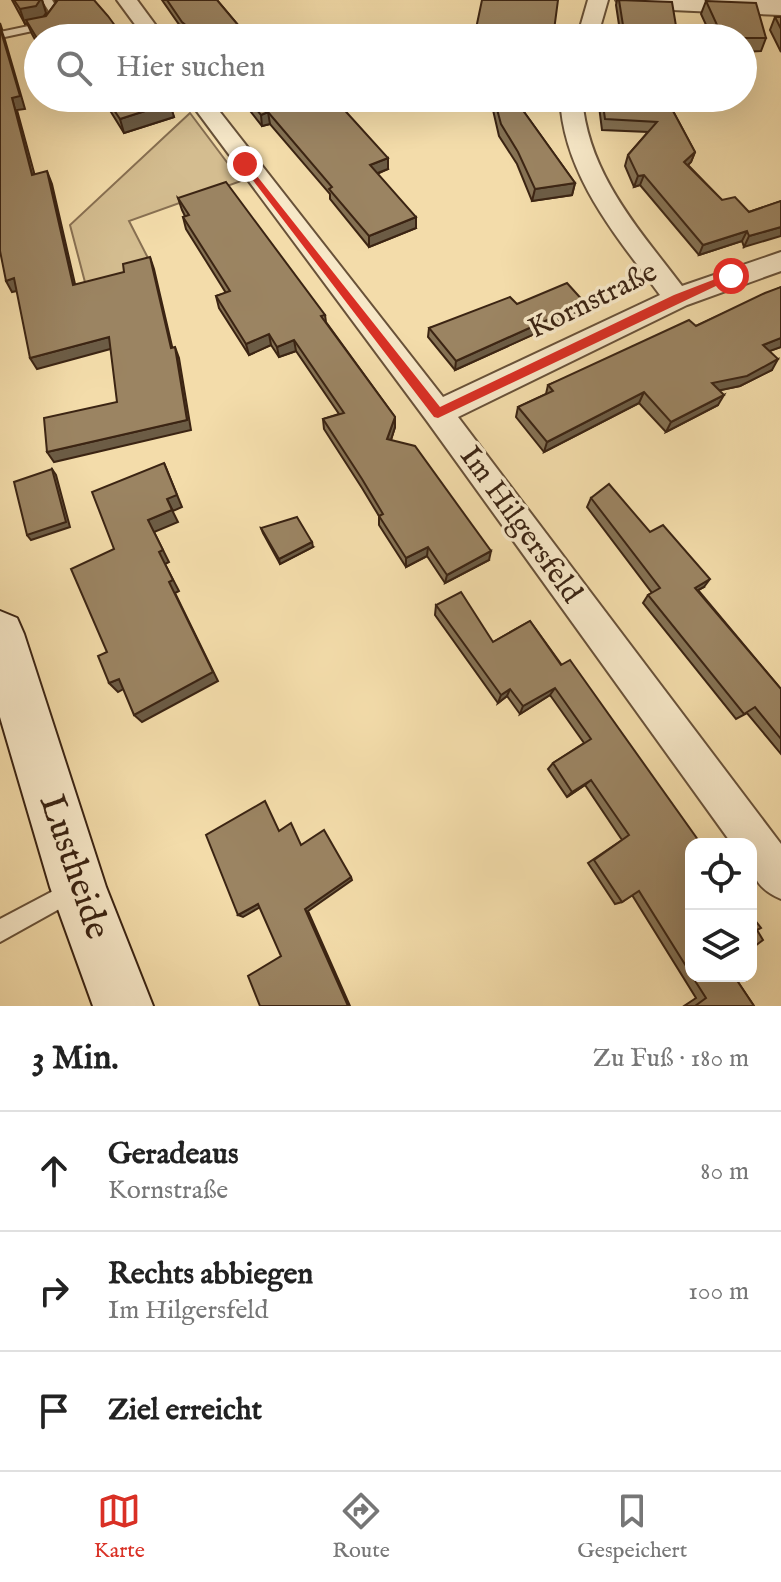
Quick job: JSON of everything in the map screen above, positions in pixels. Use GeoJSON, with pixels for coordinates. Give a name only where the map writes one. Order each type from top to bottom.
{"type":"FeatureCollection","features":[{"type":"Feature","properties":{"kind":"main road","name":"Lustheide"},"geometry":{"type":"LineString","coordinates":[[4,661],[78,887],[123,1006]]}},
{"type":"Feature","properties":{"kind":"street"},"geometry":{"type":"LineString","coordinates":[[127,0],[145,24]]}},
{"type":"Feature","properties":{"kind":"street"},"geometry":{"type":"LineString","coordinates":[[591,24],[598,0]]}},
{"type":"Feature","properties":{"kind":"street"},"geometry":{"type":"LineString","coordinates":[[629,0],[778,5]]}},
{"type":"Feature","properties":{"kind":"street","name":"Im Hilgersfeld"},"geometry":{"type":"LineString","coordinates":[[209,112],[438,413],[781,878]]}},
{"type":"Feature","properties":{"kind":"street"},"geometry":{"type":"LineString","coordinates":[[571,112],[571,125],[581,155],[609,206],[677,298]]}},
{"type":"Feature","properties":{"kind":"street","name":"Kornstraße"},"geometry":{"type":"LineString","coordinates":[[438,413],[677,298],[781,261]]}},
{"type":"Feature","properties":{"kind":"lane"},"geometry":{"type":"LineString","coordinates":[[47,0],[55,13],[48,24]]}},
{"type":"Feature","properties":{"kind":"lane"},"geometry":{"type":"LineString","coordinates":[[0,35],[24,30]]}},
{"type":"Feature","properties":{"kind":"lane"},"geometry":{"type":"LineString","coordinates":[[0,931],[78,887]]}},
{"type":"Feature","properties":{"kind":"shaded area"},"geometry":{"type":"Polygon","coordinates":[[[190,113],[241,181],[129,221],[149,260],[134,274],[86,286],[70,225],[190,113]]]}},
{"type":"Feature","properties":{"kind":"building"},"geometry":{"type":"Polygon","coordinates":[[[14,0],[40,0],[36,6],[20,9],[14,0]]]}},
{"type":"Feature","properties":{"kind":"building"},"geometry":{"type":"Polygon","coordinates":[[[58,0],[94,0],[114,24],[28,24],[26,20],[46,16],[58,0]]]}},
{"type":"Feature","properties":{"kind":"building"},"geometry":{"type":"Polygon","coordinates":[[[167,0],[217,0],[237,24],[184,24],[167,0]]]}},
{"type":"Feature","properties":{"kind":"building"},"geometry":{"type":"Polygon","coordinates":[[[482,0],[558,0],[555,24],[477,24],[482,0]]]}},
{"type":"Feature","properties":{"kind":"building"},"geometry":{"type":"Polygon","coordinates":[[[619,0],[672,2],[676,24],[623,24],[619,0]]]}},
{"type":"Feature","properties":{"kind":"building"},"geometry":{"type":"Polygon","coordinates":[[[706,1],[756,3],[766,38],[757,38],[757,24],[717,24],[706,1]]]}},
{"type":"Feature","properties":{"kind":"building"},"geometry":{"type":"Polygon","coordinates":[[[0,28],[20,96],[12,98],[32,175],[47,171],[73,285],[124,272],[123,264],[150,257],[171,348],[175,347],[187,420],[47,452],[44,418],[117,402],[109,337],[30,358],[14,278],[6,281],[0,251],[0,28]]]}},
{"type":"Feature","properties":{"kind":"building"},"geometry":{"type":"Polygon","coordinates":[[[115,112],[142,112],[120,119],[115,112]]]}},
{"type":"Feature","properties":{"kind":"building"},"geometry":{"type":"Polygon","coordinates":[[[268,112],[346,112],[388,158],[370,165],[416,217],[369,236],[329,189],[332,187],[268,112]]]}},
{"type":"Feature","properties":{"kind":"building"},"geometry":{"type":"Polygon","coordinates":[[[498,112],[524,112],[575,183],[535,189],[498,112]]]}},
{"type":"Feature","properties":{"kind":"building"},"geometry":{"type":"Polygon","coordinates":[[[604,112],[674,112],[695,152],[684,162],[722,200],[735,197],[749,212],[781,201],[781,227],[749,236],[747,231],[703,245],[644,175],[638,176],[628,155],[657,122],[605,119],[604,112]]]}},
{"type":"Feature","properties":{"kind":"building"},"geometry":{"type":"Polygon","coordinates":[[[226,182],[325,315],[321,316],[395,417],[387,439],[415,446],[491,551],[447,575],[428,547],[406,558],[379,516],[383,514],[323,419],[344,413],[294,340],[277,347],[269,334],[246,344],[216,296],[230,291],[183,217],[189,215],[178,198],[226,182]]]}},
{"type":"Feature","properties":{"kind":"building"},"geometry":{"type":"Polygon","coordinates":[[[567,283],[585,303],[456,361],[429,328],[510,297],[517,304],[567,283]]]}},
{"type":"Feature","properties":{"kind":"building"},"geometry":{"type":"Polygon","coordinates":[[[781,287],[781,338],[763,345],[778,359],[747,376],[712,383],[724,395],[671,422],[644,392],[547,442],[518,407],[553,391],[548,385],[689,320],[696,326],[781,287]]]}},
{"type":"Feature","properties":{"kind":"building"},"geometry":{"type":"Polygon","coordinates":[[[164,463],[177,495],[167,499],[172,510],[148,520],[163,550],[159,552],[173,580],[169,582],[213,672],[134,715],[119,679],[109,683],[98,656],[107,652],[71,569],[114,549],[92,492],[164,463]]]}},
{"type":"Feature","properties":{"kind":"building"},"geometry":{"type":"Polygon","coordinates":[[[52,469],[66,522],[27,535],[14,482],[52,469]]]}},
{"type":"Feature","properties":{"kind":"building"},"geometry":{"type":"Polygon","coordinates":[[[609,484],[650,532],[663,525],[710,579],[695,588],[781,689],[781,739],[755,707],[744,714],[648,595],[660,588],[591,498],[609,484]]]}},
{"type":"Feature","properties":{"kind":"building"},"geometry":{"type":"Polygon","coordinates":[[[297,517],[312,542],[279,559],[261,528],[297,517]]]}},
{"type":"Feature","properties":{"kind":"building"},"geometry":{"type":"Polygon","coordinates":[[[461,592],[493,642],[530,621],[561,665],[570,660],[697,838],[685,838],[685,964],[639,891],[622,902],[594,860],[629,835],[591,780],[572,792],[553,763],[591,739],[555,688],[523,706],[510,689],[501,695],[436,605],[461,592]]]}},
{"type":"Feature","properties":{"kind":"building"},"geometry":{"type":"Polygon","coordinates":[[[265,801],[279,831],[291,823],[301,845],[324,830],[351,877],[305,909],[348,1006],[260,1006],[248,976],[281,956],[258,904],[238,915],[206,835],[265,801]]]}},
{"type":"Feature","properties":{"kind":"building"},"geometry":{"type":"Polygon","coordinates":[[[757,930],[763,940],[757,944],[757,930]]]}},
{"type":"Feature","properties":{"kind":"building"},"geometry":{"type":"Polygon","coordinates":[[[696,982],[738,982],[754,1006],[695,1006],[706,998],[696,982]]]}},
{"type":"Feature","properties":{"kind":"route"},"geometry":{"type":"LineString","coordinates":[[245,164],[438,413],[677,298],[731,276]]}}]}
